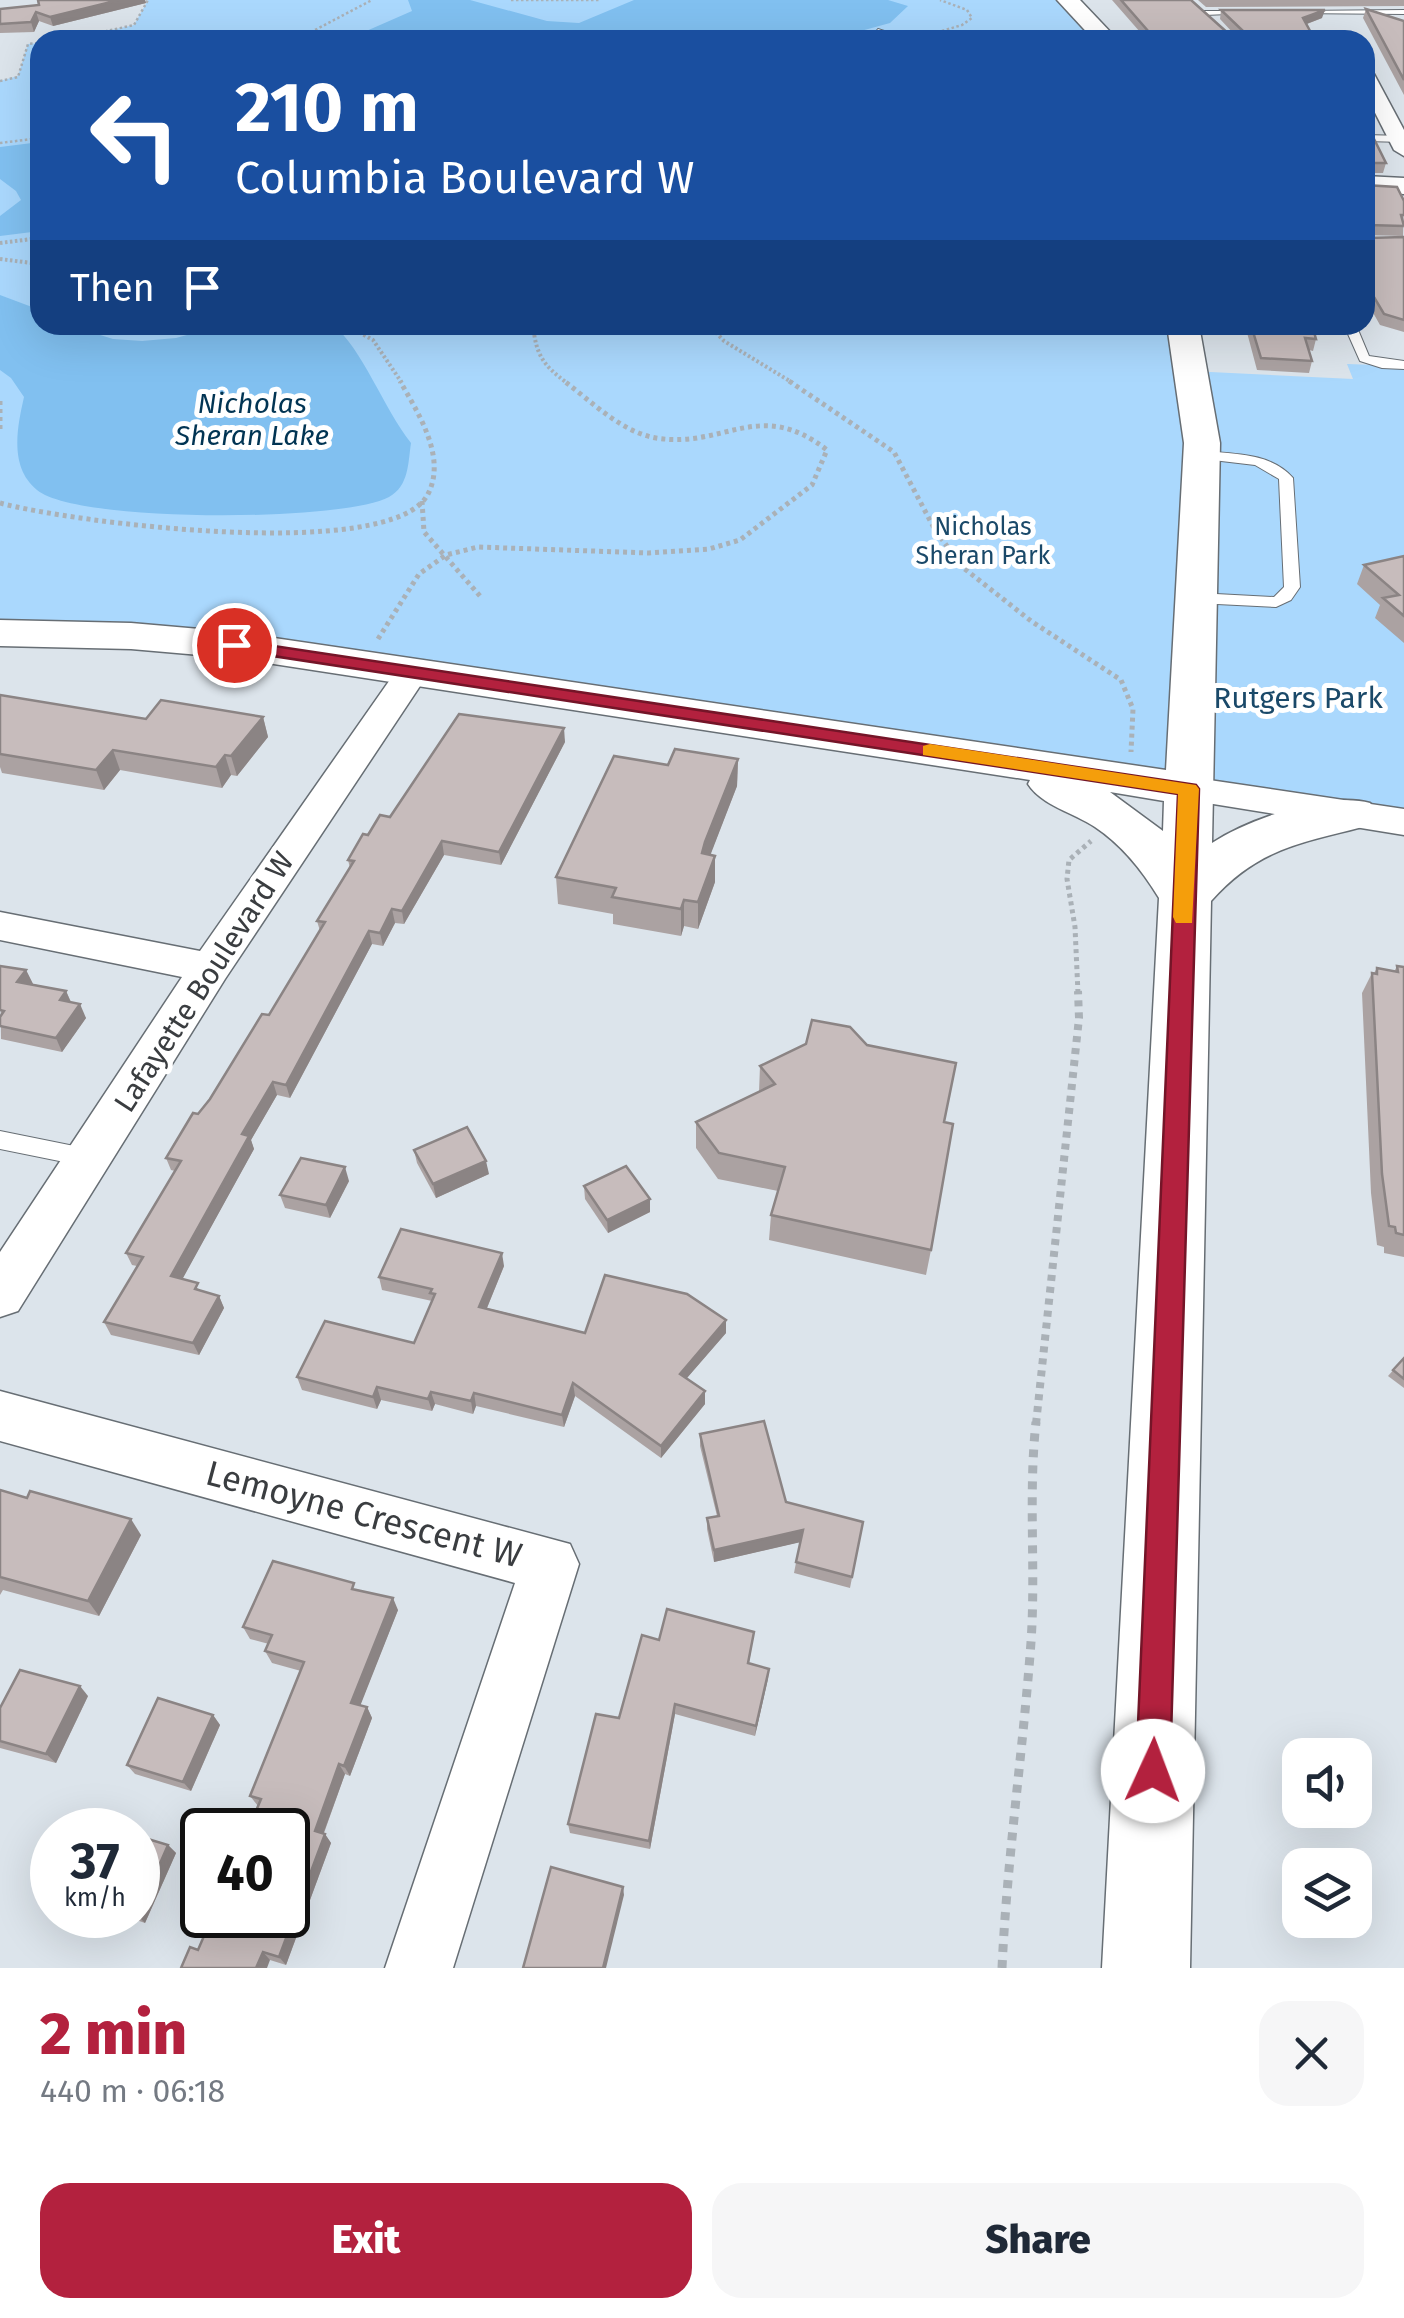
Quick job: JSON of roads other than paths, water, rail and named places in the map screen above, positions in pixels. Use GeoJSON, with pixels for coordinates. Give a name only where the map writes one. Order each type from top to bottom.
{"type":"FeatureCollection","features":[{"type":"Feature","properties":{"kind":"street"},"geometry":{"type":"LineString","coordinates":[[1068,0],[1097,30]]}},
{"type":"Feature","properties":{"kind":"street"},"geometry":{"type":"LineString","coordinates":[[1375,93],[1402,143]]}},
{"type":"Feature","properties":{"kind":"street"},"geometry":{"type":"LineString","coordinates":[[1379,101],[1404,102]]}},
{"type":"Feature","properties":{"kind":"street"},"geometry":{"type":"LineString","coordinates":[[1375,185],[1404,186]]}},
{"type":"Feature","properties":{"kind":"street"},"geometry":{"type":"LineString","coordinates":[[1146,1968],[1201,455],[1184,335]]}},
{"type":"Feature","properties":{"kind":"street"},"geometry":{"type":"LineString","coordinates":[[0,633],[200,642],[958,755],[1035,778],[1102,806],[1188,789],[1404,822]]}},
{"type":"Feature","properties":{"kind":"street","name":"Lafayette Boulevard W"},"geometry":{"type":"LineString","coordinates":[[0,1295],[210,968],[413,671]]}},
{"type":"Feature","properties":{"kind":"street"},"geometry":{"type":"LineString","coordinates":[[1129,802],[1184,897]]}},
{"type":"Feature","properties":{"kind":"street"},"geometry":{"type":"LineString","coordinates":[[1184,897],[1214,863],[1250,842],[1283,827],[1353,814]]}},
{"type":"Feature","properties":{"kind":"street"},"geometry":{"type":"LineString","coordinates":[[0,926],[210,968]]}},
{"type":"Feature","properties":{"kind":"street","name":"Lemoyne Crescent W"},"geometry":{"type":"LineString","coordinates":[[0,1416],[550,1564],[420,1968]]}},
{"type":"Feature","properties":{"kind":"lane"},"geometry":{"type":"LineString","coordinates":[[1223,30],[1200,10],[1264,13]]}},
{"type":"Feature","properties":{"kind":"lane"},"geometry":{"type":"LineString","coordinates":[[1284,13],[1404,12]]}},
{"type":"Feature","properties":{"kind":"lane"},"geometry":{"type":"LineString","coordinates":[[1375,139],[1402,143]]}},
{"type":"Feature","properties":{"kind":"lane"},"geometry":{"type":"LineString","coordinates":[[1354,335],[1364,358],[1404,365]]}},
{"type":"Feature","properties":{"kind":"lane"},"geometry":{"type":"LineString","coordinates":[[1197,598],[1276,602],[1292,587],[1286,478],[1267,464],[1201,455]]}},
{"type":"Feature","properties":{"kind":"lane"},"geometry":{"type":"LineString","coordinates":[[0,1140],[89,1158]]}},
{"type":"Feature","properties":{"kind":"water"},"geometry":{"type":"Polygon","coordinates":[[[408,0],[470,0],[547,21],[579,23],[634,0],[888,0],[908,6],[890,23],[864,30],[369,30],[412,11],[408,0]]]}},
{"type":"Feature","properties":{"kind":"water"},"geometry":{"type":"Polygon","coordinates":[[[30,143],[30,232],[0,236],[0,216],[21,200],[0,179],[0,147],[30,143]]]}},
{"type":"Feature","properties":{"kind":"water","name":"Nicholas Sheran Lake"},"geometry":{"type":"Polygon","coordinates":[[[0,295],[30,306],[30,335],[100,335],[142,341],[187,335],[344,335],[411,443],[408,466],[400,487],[389,497],[320,511],[153,513],[61,501],[37,490],[22,470],[17,446],[24,397],[0,370],[0,295]]]}},
{"type":"Feature","properties":{"kind":"park label","name":"Nicholas Sheran Park"},"geometry":{"type":"Point","coordinates":[983,540]}},
{"type":"Feature","properties":{"kind":"park label","name":"Rutgers Park"},"geometry":{"type":"Point","coordinates":[1298,698]}}]}
